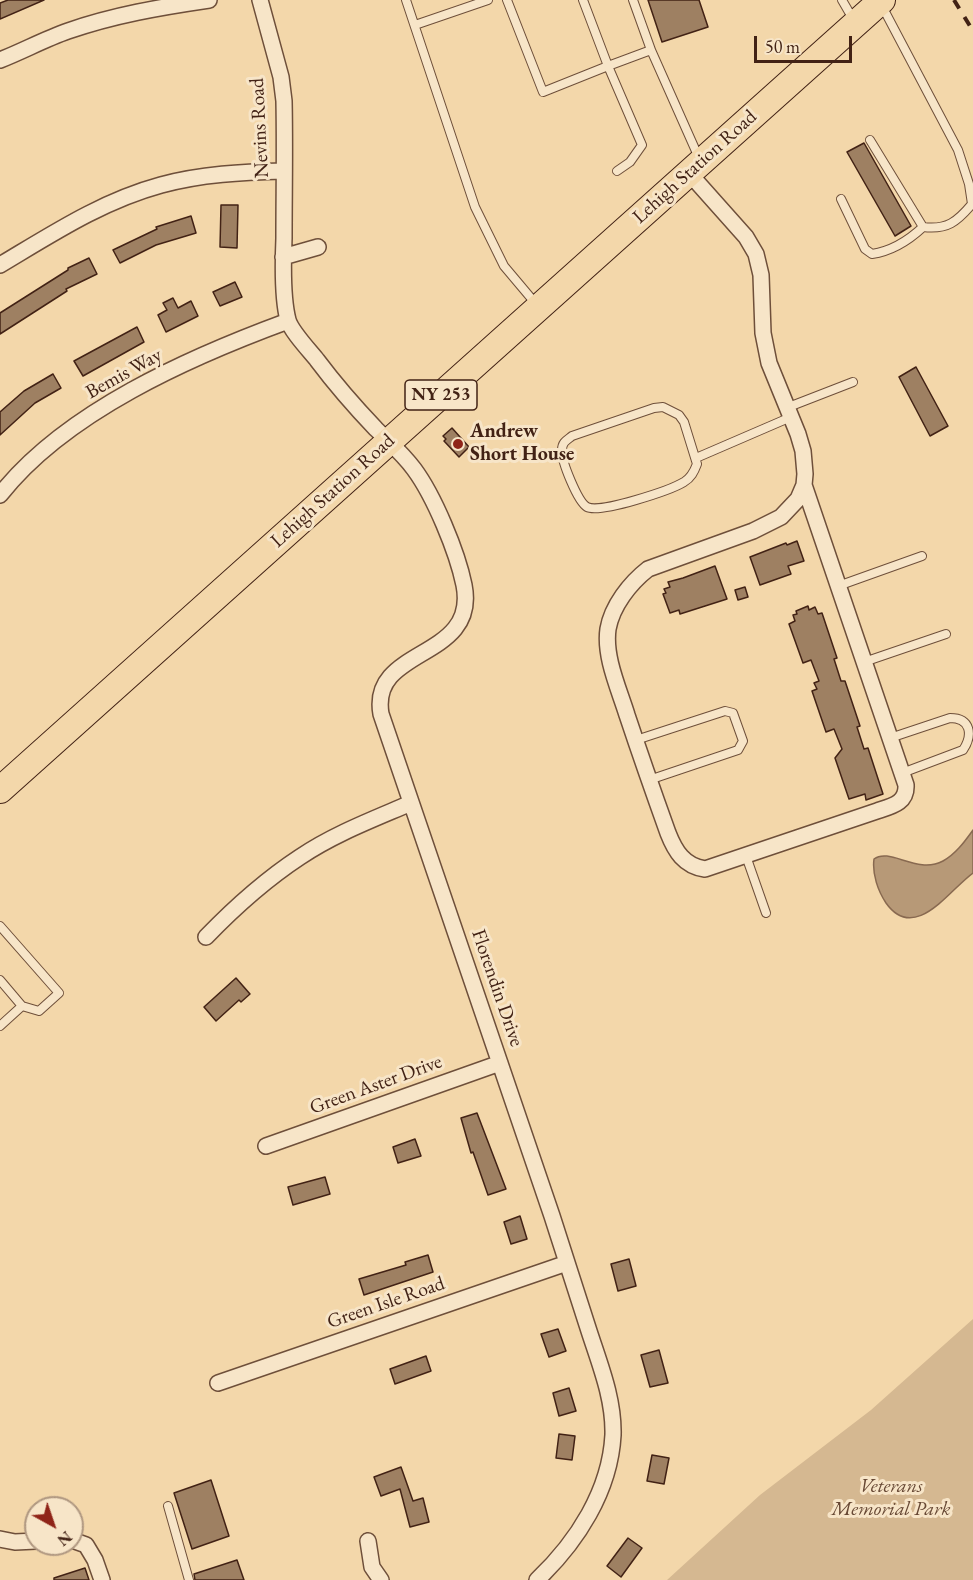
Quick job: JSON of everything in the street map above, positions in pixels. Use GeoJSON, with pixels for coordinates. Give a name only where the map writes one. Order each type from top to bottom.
{"type":"FeatureCollection","features":[{"type":"Feature","properties":{"kind":"main road","name":"Lehigh Station Road"},"geometry":{"type":"LineString","coordinates":[[0,790],[881,1]]}},
{"type":"Feature","properties":{"kind":"street"},"geometry":{"type":"LineString","coordinates":[[0,60],[67,32],[106,20],[150,9],[208,0]]}},
{"type":"Feature","properties":{"kind":"street","name":"Nevins Road"},"geometry":{"type":"LineString","coordinates":[[260,0],[281,77],[284,101],[283,257],[288,321]]}},
{"type":"Feature","properties":{"kind":"street"},"geometry":{"type":"LineString","coordinates":[[695,168],[753,245],[761,275],[765,346],[774,378],[803,451],[804,485],[902,773],[906,793],[901,802],[747,856],[705,869],[697,868],[676,852],[668,833],[613,671],[607,640],[609,626],[634,580],[648,568],[770,524],[781,517],[798,499],[804,485]]}},
{"type":"Feature","properties":{"kind":"street"},"geometry":{"type":"LineString","coordinates":[[0,265],[101,207],[161,185],[223,174],[284,171]]}},
{"type":"Feature","properties":{"kind":"street"},"geometry":{"type":"LineString","coordinates":[[283,257],[318,247]]}},
{"type":"Feature","properties":{"kind":"street"},"geometry":{"type":"LineString","coordinates":[[288,321],[325,371],[388,442]]}},
{"type":"Feature","properties":{"kind":"street","name":"Bemis Way"},"geometry":{"type":"LineString","coordinates":[[0,495],[32,460],[98,411],[199,357],[288,321]]}},
{"type":"Feature","properties":{"kind":"street","name":"Florendin Drive"},"geometry":{"type":"LineString","coordinates":[[388,442],[403,456],[427,489],[445,528],[464,583],[466,601],[461,624],[387,680],[379,701],[381,714],[567,1263],[608,1390],[613,1414],[609,1462],[602,1487],[592,1509],[561,1555],[537,1580]]}},
{"type":"Feature","properties":{"kind":"street"},"geometry":{"type":"LineString","coordinates":[[206,937],[235,907],[302,855],[335,837],[411,803]]}},
{"type":"Feature","properties":{"kind":"street","name":"Green Aster Drive"},"geometry":{"type":"LineString","coordinates":[[266,1146],[500,1063]]}},
{"type":"Feature","properties":{"kind":"street","name":"Green Isle Road"},"geometry":{"type":"LineString","coordinates":[[218,1383],[567,1263]]}},
{"type":"Feature","properties":{"kind":"street"},"geometry":{"type":"LineString","coordinates":[[0,1539],[24,1542]]}},
{"type":"Feature","properties":{"kind":"street"},"geometry":{"type":"LineString","coordinates":[[368,1541],[372,1567],[381,1580]]}},
{"type":"Feature","properties":{"kind":"street"},"geometry":{"type":"LineString","coordinates":[[84,1544],[95,1560],[102,1580]]}},
{"type":"Feature","properties":{"kind":"lane"},"geometry":{"type":"LineString","coordinates":[[406,0],[475,207],[504,266],[539,307]]}},
{"type":"Feature","properties":{"kind":"lane"},"geometry":{"type":"LineString","coordinates":[[415,25],[488,0]]}},
{"type":"Feature","properties":{"kind":"lane"},"geometry":{"type":"LineString","coordinates":[[507,0],[543,92],[651,50]]}},
{"type":"Feature","properties":{"kind":"lane"},"geometry":{"type":"LineString","coordinates":[[583,0],[642,145],[630,162],[617,171]]}},
{"type":"Feature","properties":{"kind":"lane"},"geometry":{"type":"LineString","coordinates":[[633,0],[695,168]]}},
{"type":"Feature","properties":{"kind":"lane"},"geometry":{"type":"LineString","coordinates":[[842,0],[855,23]]}},
{"type":"Feature","properties":{"kind":"lane"},"geometry":{"type":"LineString","coordinates":[[881,1],[958,150],[969,184],[972,204],[959,220],[938,229],[922,227]]}},
{"type":"Feature","properties":{"kind":"lane"},"geometry":{"type":"LineString","coordinates":[[870,140],[922,227]]}},
{"type":"Feature","properties":{"kind":"lane"},"geometry":{"type":"LineString","coordinates":[[841,199],[865,249],[872,254],[881,253],[910,239],[922,227]]}},
{"type":"Feature","properties":{"kind":"lane"},"geometry":{"type":"LineString","coordinates":[[696,459],[853,382]]}},
{"type":"Feature","properties":{"kind":"lane"},"geometry":{"type":"LineString","coordinates":[[663,407],[679,415],[684,422],[696,459],[694,472],[684,483],[599,510],[589,509],[580,502],[561,448],[572,436],[663,407]]}},
{"type":"Feature","properties":{"kind":"lane"},"geometry":{"type":"LineString","coordinates":[[838,586],[922,556]]}},
{"type":"Feature","properties":{"kind":"lane"},"geometry":{"type":"LineString","coordinates":[[864,662],[946,634]]}},
{"type":"Feature","properties":{"kind":"lane"},"geometry":{"type":"LineString","coordinates":[[636,740],[725,711],[733,713],[742,741],[738,750],[649,780]]}},
{"type":"Feature","properties":{"kind":"lane"},"geometry":{"type":"LineString","coordinates":[[890,738],[950,718],[958,718],[968,729],[970,736],[963,750],[902,773]]}},
{"type":"Feature","properties":{"kind":"lane"},"geometry":{"type":"LineString","coordinates":[[747,856],[766,913]]}},
{"type":"Feature","properties":{"kind":"lane"},"geometry":{"type":"LineString","coordinates":[[0,926],[59,993],[39,1011],[22,1006],[0,980]]}},
{"type":"Feature","properties":{"kind":"lane"},"geometry":{"type":"LineString","coordinates":[[0,1026],[22,1006]]}},
{"type":"Feature","properties":{"kind":"lane"},"geometry":{"type":"LineString","coordinates":[[168,1506],[189,1580]]}},
{"type":"Feature","properties":{"kind":"green space","name":"Veterans Memorial Park"},"geometry":{"type":"Polygon","coordinates":[[[973,1319],[973,1580],[667,1580],[760,1495],[871,1410],[973,1319]]]}},
{"type":"Feature","properties":{"kind":"shaded area"},"geometry":{"type":"Polygon","coordinates":[[[973,830],[973,873],[943,900],[920,916],[909,918],[897,914],[886,903],[876,882],[874,859],[888,856],[924,865],[933,864],[952,855],[973,830]]]}},
{"type":"Feature","properties":{"kind":"building"},"geometry":{"type":"Polygon","coordinates":[[[8,0],[44,0],[0,19],[0,3],[8,0]]]}},
{"type":"Feature","properties":{"kind":"building"},"geometry":{"type":"Polygon","coordinates":[[[648,0],[699,0],[708,27],[662,42],[648,0]]]}},
{"type":"Feature","properties":{"kind":"building"},"geometry":{"type":"Polygon","coordinates":[[[864,143],[911,226],[895,236],[847,152],[864,143]]]}},
{"type":"Feature","properties":{"kind":"building"},"geometry":{"type":"Polygon","coordinates":[[[221,205],[238,205],[237,248],[220,247],[221,205]]]}},
{"type":"Feature","properties":{"kind":"building"},"geometry":{"type":"Polygon","coordinates":[[[191,216],[196,233],[156,245],[120,263],[113,250],[157,229],[156,227],[191,216]]]}},
{"type":"Feature","properties":{"kind":"building"},"geometry":{"type":"Polygon","coordinates":[[[89,258],[97,274],[66,289],[67,291],[0,334],[0,313],[68,268],[89,258]]]}},
{"type":"Feature","properties":{"kind":"building"},"geometry":{"type":"Polygon","coordinates":[[[235,282],[242,297],[220,306],[213,292],[235,282]]]}},
{"type":"Feature","properties":{"kind":"building"},"geometry":{"type":"Polygon","coordinates":[[[173,298],[178,308],[191,301],[198,316],[166,332],[158,315],[167,310],[163,303],[173,298]]]}},
{"type":"Feature","properties":{"kind":"building"},"geometry":{"type":"Polygon","coordinates":[[[137,327],[144,342],[83,376],[74,361],[137,327]]]}},
{"type":"Feature","properties":{"kind":"building"},"geometry":{"type":"Polygon","coordinates":[[[916,367],[948,426],[930,436],[899,377],[916,367]]]}},
{"type":"Feature","properties":{"kind":"building"},"geometry":{"type":"Polygon","coordinates":[[[53,374],[61,388],[35,403],[0,435],[0,412],[24,391],[53,374]]]}},
{"type":"Feature","properties":{"kind":"building","name":"Andrew Short House"},"geometry":{"type":"Polygon","coordinates":[[[452,428],[469,447],[459,457],[444,441],[446,439],[443,436],[452,428]]]}},
{"type":"Feature","properties":{"kind":"building"},"geometry":{"type":"Polygon","coordinates":[[[797,541],[804,561],[788,566],[791,574],[760,585],[750,557],[797,541]]]}},
{"type":"Feature","properties":{"kind":"building"},"geometry":{"type":"Polygon","coordinates":[[[715,566],[727,599],[680,614],[679,610],[670,613],[663,594],[666,593],[664,589],[670,587],[668,582],[715,566]]]}},
{"type":"Feature","properties":{"kind":"building"},"geometry":{"type":"Polygon","coordinates":[[[745,587],[748,597],[738,600],[735,590],[745,587]]]}},
{"type":"Feature","properties":{"kind":"building"},"geometry":{"type":"Polygon","coordinates":[[[808,606],[809,610],[815,607],[818,614],[822,613],[837,658],[834,659],[841,681],[845,681],[860,726],[857,727],[864,749],[868,748],[883,794],[866,800],[865,794],[849,799],[835,758],[842,749],[834,729],[826,732],[812,691],[817,689],[814,683],[819,681],[811,660],[803,663],[789,624],[795,621],[793,615],[797,614],[796,611],[808,606]]]}},
{"type":"Feature","properties":{"kind":"building"},"geometry":{"type":"Polygon","coordinates":[[[236,978],[250,994],[241,1002],[239,1000],[216,1021],[204,1007],[236,978]]]}},
{"type":"Feature","properties":{"kind":"building"},"geometry":{"type":"Polygon","coordinates":[[[477,1113],[506,1189],[488,1195],[473,1152],[471,1153],[461,1118],[477,1113]]]}},
{"type":"Feature","properties":{"kind":"building"},"geometry":{"type":"Polygon","coordinates":[[[415,1139],[421,1156],[398,1163],[393,1147],[415,1139]]]}},
{"type":"Feature","properties":{"kind":"building"},"geometry":{"type":"Polygon","coordinates":[[[325,1177],[330,1194],[293,1205],[288,1187],[325,1177]]]}},
{"type":"Feature","properties":{"kind":"building"},"geometry":{"type":"Polygon","coordinates":[[[520,1216],[527,1239],[511,1244],[504,1222],[520,1216]]]}},
{"type":"Feature","properties":{"kind":"building"},"geometry":{"type":"Polygon","coordinates":[[[428,1255],[433,1272],[364,1295],[359,1279],[406,1265],[405,1262],[428,1255]]]}},
{"type":"Feature","properties":{"kind":"building"},"geometry":{"type":"Polygon","coordinates":[[[629,1259],[636,1286],[618,1291],[611,1264],[629,1259]]]}},
{"type":"Feature","properties":{"kind":"building"},"geometry":{"type":"Polygon","coordinates":[[[558,1329],[566,1351],[549,1357],[541,1334],[558,1329]]]}},
{"type":"Feature","properties":{"kind":"building"},"geometry":{"type":"Polygon","coordinates":[[[659,1350],[668,1383],[650,1387],[641,1355],[659,1350]]]}},
{"type":"Feature","properties":{"kind":"building"},"geometry":{"type":"Polygon","coordinates":[[[426,1356],[431,1371],[395,1384],[390,1369],[426,1356]]]}},
{"type":"Feature","properties":{"kind":"building"},"geometry":{"type":"Polygon","coordinates":[[[569,1388],[576,1411],[559,1416],[553,1393],[569,1388]]]}},
{"type":"Feature","properties":{"kind":"building"},"geometry":{"type":"Polygon","coordinates":[[[559,1434],[575,1436],[572,1460],[556,1458],[559,1434]]]}},
{"type":"Feature","properties":{"kind":"building"},"geometry":{"type":"Polygon","coordinates":[[[652,1455],[669,1458],[664,1484],[647,1481],[652,1455]]]}},
{"type":"Feature","properties":{"kind":"building"},"geometry":{"type":"Polygon","coordinates":[[[401,1467],[413,1501],[423,1498],[429,1522],[410,1527],[400,1489],[381,1496],[374,1477],[401,1467]]]}},
{"type":"Feature","properties":{"kind":"building"},"geometry":{"type":"Polygon","coordinates":[[[211,1480],[229,1536],[192,1549],[174,1493],[211,1480]]]}},
{"type":"Feature","properties":{"kind":"building"},"geometry":{"type":"Polygon","coordinates":[[[628,1538],[642,1548],[621,1577],[607,1566],[628,1538]]]}},
{"type":"Feature","properties":{"kind":"building"},"geometry":{"type":"Polygon","coordinates":[[[237,1560],[244,1580],[195,1580],[194,1574],[237,1560]]]}},
{"type":"Feature","properties":{"kind":"building"},"geometry":{"type":"Polygon","coordinates":[[[85,1568],[89,1580],[54,1580],[54,1578],[85,1568]]]}},
{"type":"Feature","properties":{"kind":"railway"},"geometry":{"type":"LineString","coordinates":[[954,0],[973,31]]}},
{"type":"Feature","properties":{"kind":"place","name":"Andrew Short House"},"geometry":{"type":"Point","coordinates":[458,444]}}]}
